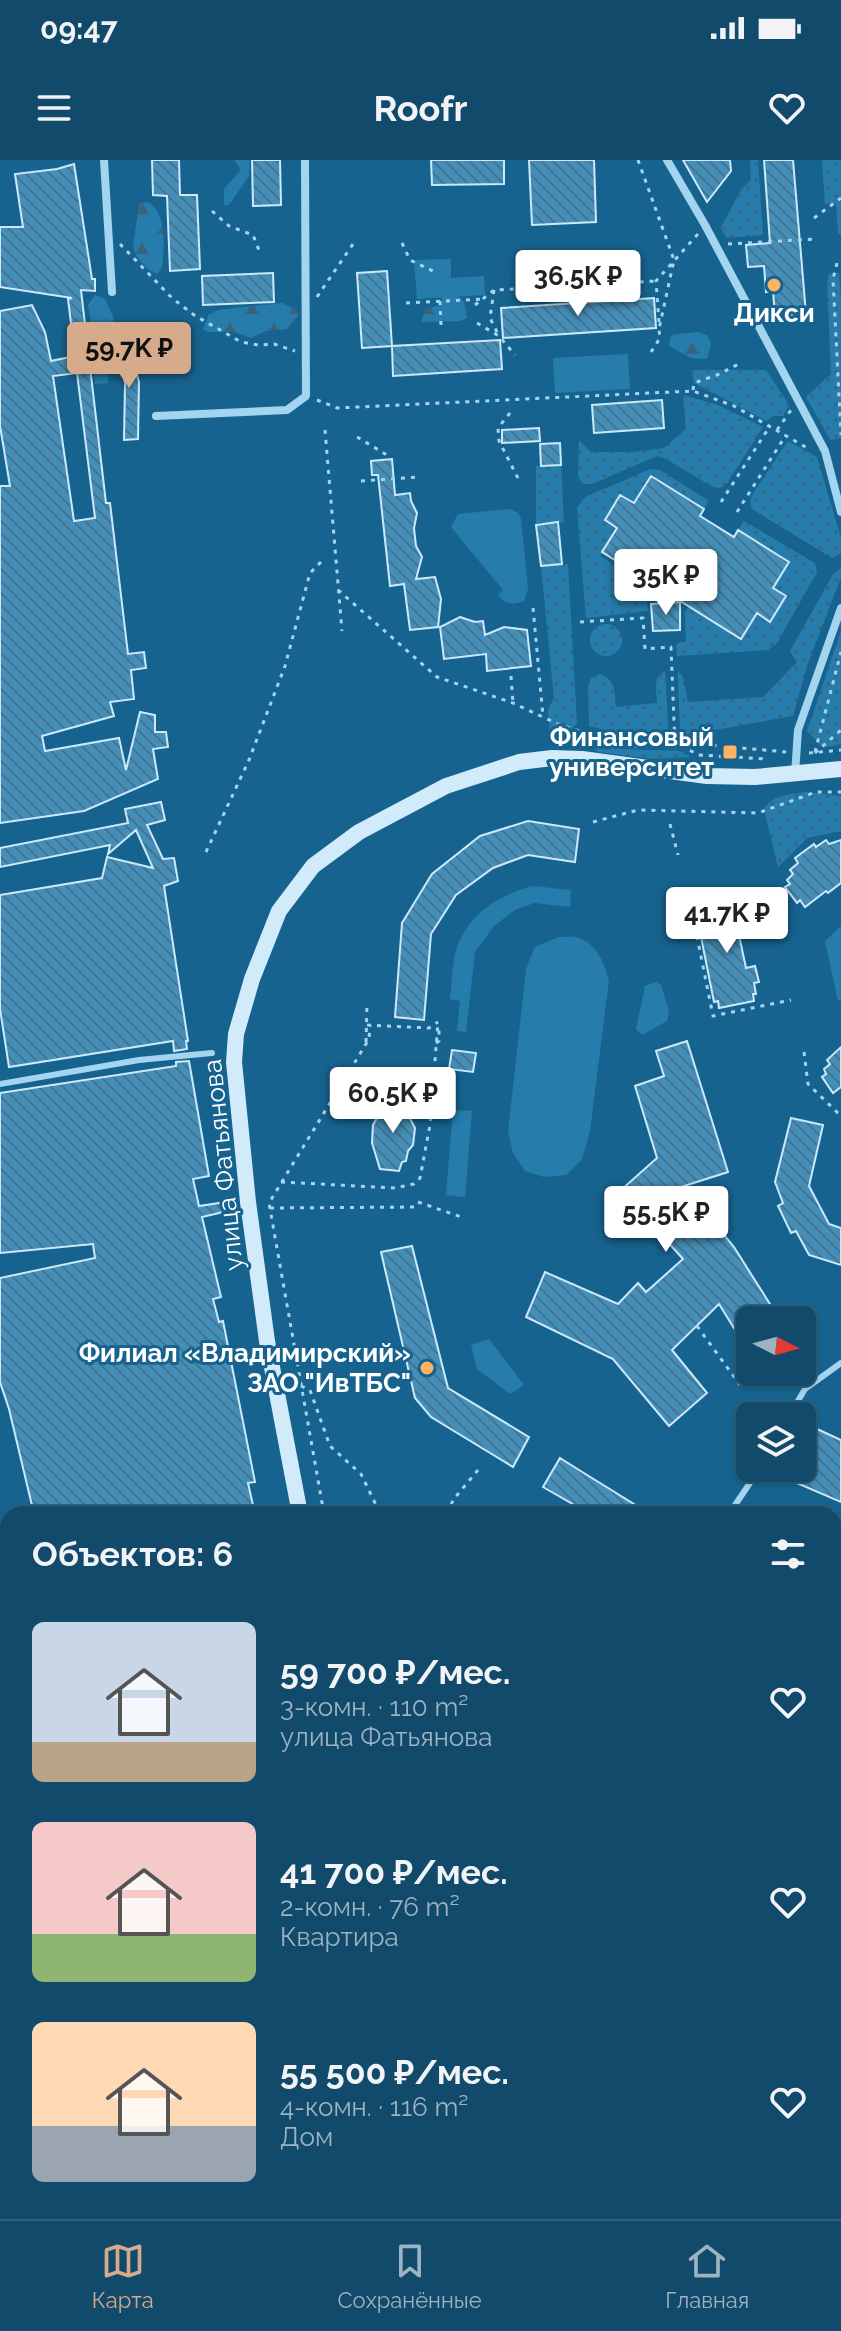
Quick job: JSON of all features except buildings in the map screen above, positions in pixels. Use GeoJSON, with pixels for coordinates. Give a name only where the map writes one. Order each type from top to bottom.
{"type":"FeatureCollection","features":[{"type":"Feature","properties":{"kind":"street"},"geometry":{"type":"LineString","coordinates":[[104,160],[112,292]]}},
{"type":"Feature","properties":{"kind":"street"},"geometry":{"type":"LineString","coordinates":[[156,416],[287,410],[306,396],[305,160]]}},
{"type":"Feature","properties":{"kind":"street"},"geometry":{"type":"LineString","coordinates":[[667,160],[716,245],[825,451],[841,512]]}},
{"type":"Feature","properties":{"kind":"street"},"geometry":{"type":"LineString","coordinates":[[795,763],[798,730],[841,608]]}},
{"type":"Feature","properties":{"kind":"street","name":"улица Фатьянова"},"geometry":{"type":"LineString","coordinates":[[298,1506],[267,1341],[249,1218],[234,1062],[236,1034],[252,979],[279,911],[313,866],[359,832],[446,786],[519,762],[552,758],[582,759],[707,776],[795,763],[841,769]]}},
{"type":"Feature","properties":{"kind":"lane"},"geometry":{"type":"LineString","coordinates":[[0,1084],[139,1060],[212,1053]]}},
{"type":"Feature","properties":{"kind":"lane"},"geometry":{"type":"LineString","coordinates":[[797,1402],[805,1389],[841,1363]]}},
{"type":"Feature","properties":{"kind":"lane"},"geometry":{"type":"LineString","coordinates":[[734,1506],[751,1482]]}},
{"type":"Feature","properties":{"kind":"path"},"geometry":{"type":"LineString","coordinates":[[638,160],[674,260],[659,329]]}},
{"type":"Feature","properties":{"kind":"path"},"geometry":{"type":"LineString","coordinates":[[814,218],[841,198]]}},
{"type":"Feature","properties":{"kind":"path"},"geometry":{"type":"LineString","coordinates":[[212,211],[229,226],[253,235],[260,253]]}},
{"type":"Feature","properties":{"kind":"path"},"geometry":{"type":"LineString","coordinates":[[651,352],[660,338],[656,281],[705,225]]}},
{"type":"Feature","properties":{"kind":"path"},"geometry":{"type":"LineString","coordinates":[[109,232],[172,298],[194,315],[241,342],[274,344],[305,356]]}},
{"type":"Feature","properties":{"kind":"path"},"geometry":{"type":"LineString","coordinates":[[716,245],[816,239]]}},
{"type":"Feature","properties":{"kind":"path"},"geometry":{"type":"LineString","coordinates":[[402,243],[410,260],[433,271]]}},
{"type":"Feature","properties":{"kind":"path"},"geometry":{"type":"LineString","coordinates":[[313,302],[353,244]]}},
{"type":"Feature","properties":{"kind":"path"},"geometry":{"type":"LineString","coordinates":[[837,263],[833,279],[841,435]]}},
{"type":"Feature","properties":{"kind":"path"},"geometry":{"type":"LineString","coordinates":[[475,305],[494,290],[656,281]]}},
{"type":"Feature","properties":{"kind":"path"},"geometry":{"type":"LineString","coordinates":[[494,290],[490,318],[499,336],[515,355]]}},
{"type":"Feature","properties":{"kind":"path"},"geometry":{"type":"LineString","coordinates":[[406,303],[485,299]]}},
{"type":"Feature","properties":{"kind":"path"},"geometry":{"type":"LineString","coordinates":[[440,301],[441,325]]}},
{"type":"Feature","properties":{"kind":"path"},"geometry":{"type":"LineString","coordinates":[[477,323],[499,336]]}},
{"type":"Feature","properties":{"kind":"path"},"geometry":{"type":"LineString","coordinates":[[693,391],[694,383],[739,364]]}},
{"type":"Feature","properties":{"kind":"path"},"geometry":{"type":"LineString","coordinates":[[306,396],[337,408],[693,391],[734,406],[814,451],[825,451]]}},
{"type":"Feature","properties":{"kind":"path"},"geometry":{"type":"LineString","coordinates":[[777,430],[798,400]]}},
{"type":"Feature","properties":{"kind":"path"},"geometry":{"type":"LineString","coordinates":[[510,413],[498,428],[499,441],[520,482]]}},
{"type":"Feature","properties":{"kind":"path"},"geometry":{"type":"LineString","coordinates":[[721,502],[770,426]]}},
{"type":"Feature","properties":{"kind":"path"},"geometry":{"type":"LineString","coordinates":[[325,430],[342,631]]}},
{"type":"Feature","properties":{"kind":"path"},"geometry":{"type":"LineString","coordinates":[[737,512],[786,435]]}},
{"type":"Feature","properties":{"kind":"path"},"geometry":{"type":"LineString","coordinates":[[357,437],[387,455]]}},
{"type":"Feature","properties":{"kind":"path"},"geometry":{"type":"LineString","coordinates":[[361,481],[420,477]]}},
{"type":"Feature","properties":{"kind":"path"},"geometry":{"type":"LineString","coordinates":[[206,852],[249,760],[285,666],[310,573],[325,558]]}},
{"type":"Feature","properties":{"kind":"path"},"geometry":{"type":"LineString","coordinates":[[338,590],[437,677],[513,703],[560,725],[627,746],[698,744],[753,749],[795,763]]}},
{"type":"Feature","properties":{"kind":"path"},"geometry":{"type":"LineString","coordinates":[[533,608],[543,716]]}},
{"type":"Feature","properties":{"kind":"path"},"geometry":{"type":"LineString","coordinates":[[580,622],[643,618],[645,649],[671,647],[675,747]]}},
{"type":"Feature","properties":{"kind":"path"},"geometry":{"type":"LineString","coordinates":[[815,753],[841,652]]}},
{"type":"Feature","properties":{"kind":"path"},"geometry":{"type":"LineString","coordinates":[[511,676],[513,703]]}},
{"type":"Feature","properties":{"kind":"path"},"geometry":{"type":"LineString","coordinates":[[681,746],[699,755],[795,763],[815,753],[841,730]]}},
{"type":"Feature","properties":{"kind":"path"},"geometry":{"type":"LineString","coordinates":[[751,758],[753,749]]}},
{"type":"Feature","properties":{"kind":"path"},"geometry":{"type":"LineString","coordinates":[[815,753],[841,750]]}},
{"type":"Feature","properties":{"kind":"path"},"geometry":{"type":"LineString","coordinates":[[593,822],[638,810],[758,813],[817,790],[841,792]]}},
{"type":"Feature","properties":{"kind":"path"},"geometry":{"type":"LineString","coordinates":[[670,824],[678,855]]}},
{"type":"Feature","properties":{"kind":"path"},"geometry":{"type":"LineString","coordinates":[[687,887],[713,1016],[791,1000]]}},
{"type":"Feature","properties":{"kind":"path"},"geometry":{"type":"LineString","coordinates":[[323,1506],[269,1203],[369,1039],[367,1004]]}},
{"type":"Feature","properties":{"kind":"path"},"geometry":{"type":"LineString","coordinates":[[281,1182],[395,1188],[414,1184],[420,1178],[430,1125],[438,1022],[429,1028],[369,1025]]}},
{"type":"Feature","properties":{"kind":"path"},"geometry":{"type":"LineString","coordinates":[[804,1052],[808,1084],[841,1116]]}},
{"type":"Feature","properties":{"kind":"path"},"geometry":{"type":"LineString","coordinates":[[418,1202],[464,1218]]}},
{"type":"Feature","properties":{"kind":"path"},"geometry":{"type":"LineString","coordinates":[[270,1208],[420,1207]]}},
{"type":"Feature","properties":{"kind":"path"},"geometry":{"type":"LineString","coordinates":[[697,1326],[736,1380]]}},
{"type":"Feature","properties":{"kind":"path"},"geometry":{"type":"LineString","coordinates":[[301,1386],[310,1390],[330,1446],[361,1474],[378,1506]]}},
{"type":"Feature","properties":{"kind":"path"},"geometry":{"type":"LineString","coordinates":[[451,1506],[478,1470]]}},
{"type":"Feature","properties":{"kind":"green space"},"geometry":{"type":"Polygon","coordinates":[[[234,160],[250,160],[249,176],[229,205],[224,205],[224,189],[241,170],[234,160]]]}},
{"type":"Feature","properties":{"kind":"green space"},"geometry":{"type":"Polygon","coordinates":[[[750,160],[758,160],[763,235],[726,238],[721,227],[741,190],[751,180],[750,160]]]}},
{"type":"Feature","properties":{"kind":"green space"},"geometry":{"type":"Polygon","coordinates":[[[822,160],[841,160],[841,234],[838,234],[836,204],[825,204],[822,160]]]}},
{"type":"Feature","properties":{"kind":"green space"},"geometry":{"type":"Polygon","coordinates":[[[147,202],[154,207],[162,222],[162,269],[157,274],[142,263],[133,247],[139,204],[147,202]]]}},
{"type":"Feature","properties":{"kind":"green space"},"geometry":{"type":"Polygon","coordinates":[[[451,259],[451,278],[484,276],[485,295],[417,299],[414,260],[451,259]]]}},
{"type":"Feature","properties":{"kind":"green space"},"geometry":{"type":"Polygon","coordinates":[[[839,273],[841,438],[830,440],[806,397],[831,374],[827,282],[829,274],[839,273]]]}},
{"type":"Feature","properties":{"kind":"green space"},"geometry":{"type":"Polygon","coordinates":[[[450,286],[464,302],[467,318],[421,322],[425,310],[442,304],[441,290],[450,286]]]}},
{"type":"Feature","properties":{"kind":"green space"},"geometry":{"type":"Polygon","coordinates":[[[95,295],[105,299],[114,319],[105,337],[108,383],[95,384],[93,333],[88,305],[95,295]]]}},
{"type":"Feature","properties":{"kind":"green space"},"geometry":{"type":"Polygon","coordinates":[[[282,303],[297,310],[298,315],[287,329],[266,331],[251,338],[235,332],[208,332],[203,329],[209,314],[218,310],[282,303]]]}},
{"type":"Feature","properties":{"kind":"green space"},"geometry":{"type":"Polygon","coordinates":[[[697,332],[707,335],[711,344],[707,359],[691,358],[669,346],[671,335],[697,332]]]}},
{"type":"Feature","properties":{"kind":"green space"},"geometry":{"type":"Polygon","coordinates":[[[628,354],[630,389],[555,393],[553,358],[628,354]]]}},
{"type":"Feature","properties":{"kind":"green space"},"geometry":{"type":"Polygon","coordinates":[[[692,370],[766,370],[789,405],[783,416],[773,416],[767,421],[694,383],[692,370]]]}},
{"type":"Feature","properties":{"kind":"green space"},"geometry":{"type":"Polygon","coordinates":[[[683,395],[718,405],[763,427],[726,485],[713,487],[657,456],[592,484],[583,484],[578,477],[579,440],[591,452],[664,448],[686,429],[683,395]]]}},
{"type":"Feature","properties":{"kind":"green space"},"geometry":{"type":"Polygon","coordinates":[[[788,441],[817,457],[841,538],[841,553],[832,558],[752,509],[752,495],[788,441]]]}},
{"type":"Feature","properties":{"kind":"green space"},"geometry":{"type":"Polygon","coordinates":[[[561,465],[564,522],[536,525],[536,466],[561,465]]]}},
{"type":"Feature","properties":{"kind":"green space"},"geometry":{"type":"Polygon","coordinates":[[[651,469],[660,470],[709,501],[704,509],[651,476],[600,556],[655,589],[647,601],[648,611],[586,618],[577,508],[585,497],[651,469]]]}},
{"type":"Feature","properties":{"kind":"green space"},"geometry":{"type":"Polygon","coordinates":[[[511,509],[521,519],[528,590],[524,601],[513,603],[498,595],[503,590],[451,527],[458,514],[511,509]]]}},
{"type":"Feature","properties":{"kind":"green space"},"geometry":{"type":"Polygon","coordinates":[[[744,521],[815,563],[817,572],[777,643],[768,650],[677,656],[676,643],[686,642],[685,613],[689,606],[757,613],[769,621],[785,596],[773,588],[789,562],[738,530],[744,521]]]}},
{"type":"Feature","properties":{"kind":"green space"},"geometry":{"type":"Polygon","coordinates":[[[568,564],[577,724],[558,742],[550,737],[548,708],[554,699],[541,566],[568,564]]]}},
{"type":"Feature","properties":{"kind":"green space"},"geometry":{"type":"Polygon","coordinates":[[[841,568],[841,577],[807,666],[793,716],[680,736],[678,671],[683,677],[688,702],[763,697],[797,662],[790,651],[833,574],[841,568]]]}},
{"type":"Feature","properties":{"kind":"green space"},"geometry":{"type":"Polygon","coordinates":[[[606,624],[617,629],[622,640],[617,651],[606,656],[595,651],[590,640],[595,629],[606,624]]]}},
{"type":"Feature","properties":{"kind":"green space"},"geometry":{"type":"Polygon","coordinates":[[[841,631],[841,744],[823,748],[807,731],[841,631]]]}},
{"type":"Feature","properties":{"kind":"green space"},"geometry":{"type":"Polygon","coordinates":[[[665,671],[669,738],[647,741],[589,726],[588,686],[591,678],[599,674],[609,680],[614,687],[616,707],[657,703],[658,677],[665,671]]]}},
{"type":"Feature","properties":{"kind":"green space"},"geometry":{"type":"Polygon","coordinates":[[[590,737],[622,749],[680,751],[691,757],[653,759],[598,752],[592,746],[590,737]]]}},
{"type":"Feature","properties":{"kind":"green space"},"geometry":{"type":"Polygon","coordinates":[[[805,792],[841,796],[841,831],[807,838],[778,867],[764,809],[777,798],[805,792]]]}},
{"type":"Feature","properties":{"kind":"green space"},"geometry":{"type":"Polygon","coordinates":[[[532,886],[571,890],[570,907],[534,903],[515,910],[494,926],[475,952],[466,1032],[457,1031],[460,1001],[450,999],[459,942],[472,921],[489,906],[509,894],[532,886]]]}},
{"type":"Feature","properties":{"kind":"green space"},"geometry":{"type":"Polygon","coordinates":[[[841,926],[841,1000],[838,1001],[825,941],[841,926]]]}},
{"type":"Feature","properties":{"kind":"green space"},"geometry":{"type":"Polygon","coordinates":[[[559,937],[577,937],[591,945],[609,980],[590,1131],[582,1159],[566,1175],[544,1177],[525,1171],[513,1153],[508,1131],[526,969],[535,947],[559,937]]]}},
{"type":"Feature","properties":{"kind":"green space"},"geometry":{"type":"Polygon","coordinates":[[[656,982],[661,985],[669,1011],[667,1021],[642,1035],[636,1029],[645,986],[656,982]]]}},
{"type":"Feature","properties":{"kind":"green space"},"geometry":{"type":"Polygon","coordinates":[[[381,1069],[415,1072],[412,1093],[378,1090],[381,1069]]]}},
{"type":"Feature","properties":{"kind":"green space"},"geometry":{"type":"Polygon","coordinates":[[[453,1110],[472,1111],[465,1197],[446,1195],[453,1110]]]}},
{"type":"Feature","properties":{"kind":"green space"},"geometry":{"type":"Polygon","coordinates":[[[489,1339],[524,1385],[510,1394],[477,1369],[471,1345],[489,1339]]]}},
{"type":"Feature","properties":{"kind":"place","name":"Дикси"},"geometry":{"type":"Point","coordinates":[774,285]}},
{"type":"Feature","properties":{"kind":"place","name":"Финансовый университет"},"geometry":{"type":"Point","coordinates":[730,752]}},
{"type":"Feature","properties":{"kind":"place","name":"Филиал «Владимирский» ЗАО \"ИвТБС\""},"geometry":{"type":"Point","coordinates":[427,1368]}}]}
